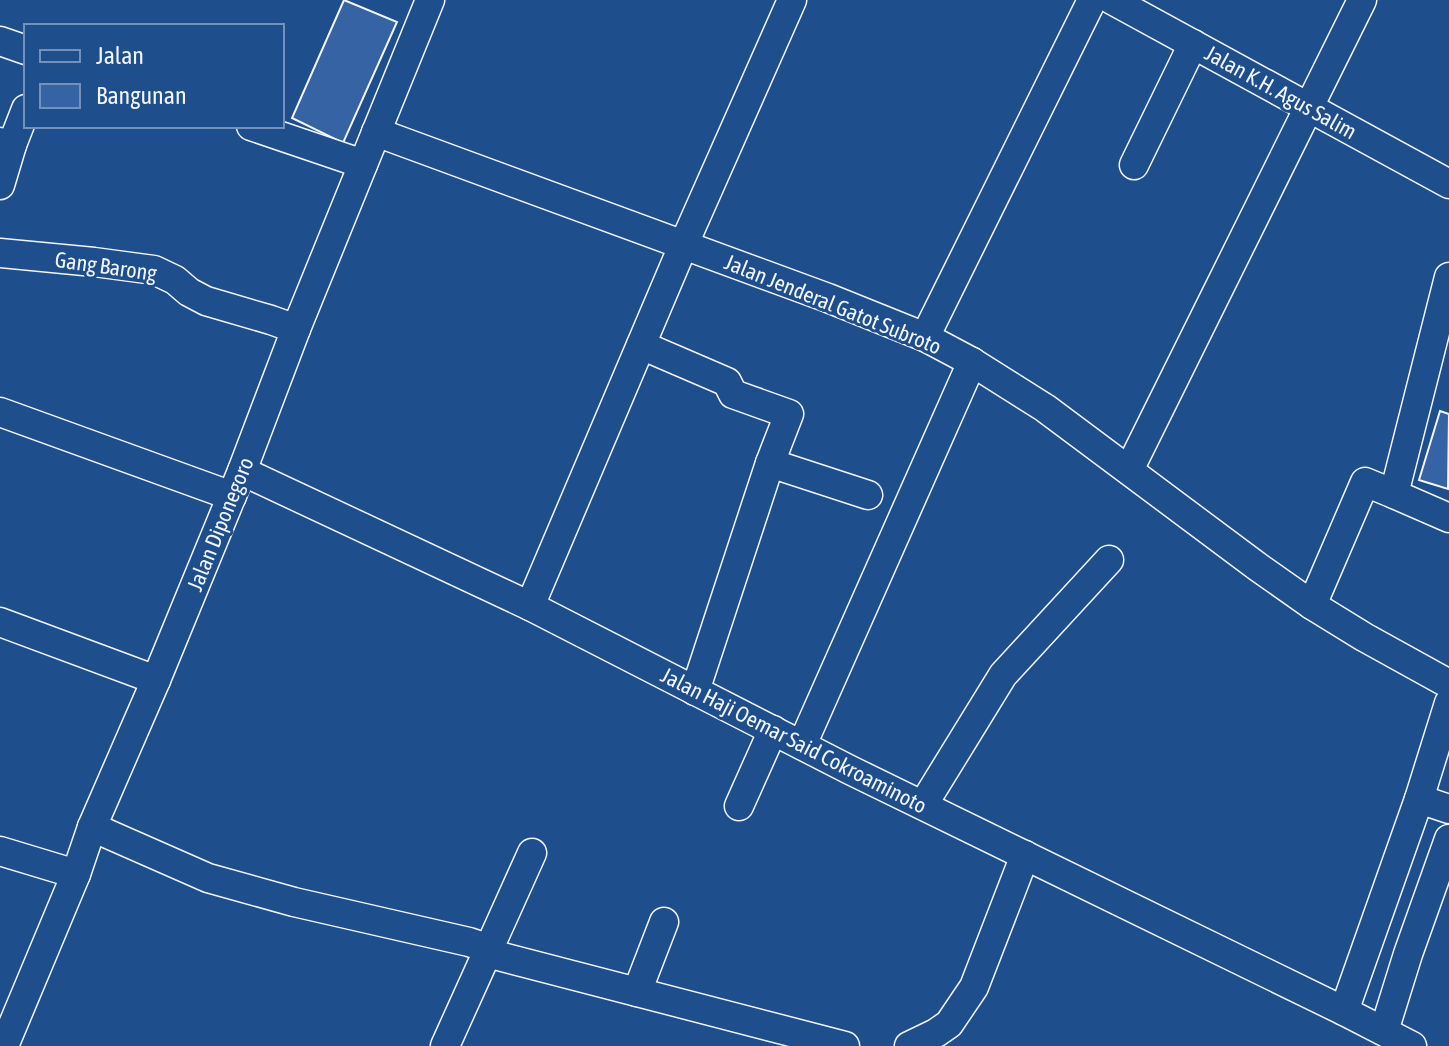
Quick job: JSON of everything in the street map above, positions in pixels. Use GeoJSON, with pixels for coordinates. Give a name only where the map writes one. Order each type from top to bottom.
{"type":"FeatureCollection","features":[{"type":"Feature","properties":{"kind":"street","name":"Jalan Diponegoro"},"geometry":{"type":"LineString","coordinates":[[4,1046],[76,874],[92,827],[237,484],[296,329],[430,0]]}},
{"type":"Feature","properties":{"kind":"street"},"geometry":{"type":"LineString","coordinates":[[530,606],[683,246],[792,0]]}},
{"type":"Feature","properties":{"kind":"street"},"geometry":{"type":"LineString","coordinates":[[925,337],[1092,0]]}},
{"type":"Feature","properties":{"kind":"street","name":"Jalan K.H. Agus Salim"},"geometry":{"type":"LineString","coordinates":[[1112,0],[1449,184]]}},
{"type":"Feature","properties":{"kind":"street"},"geometry":{"type":"LineString","coordinates":[[1129,470],[1362,0]]}},
{"type":"Feature","properties":{"kind":"street"},"geometry":{"type":"LineString","coordinates":[[0,41],[24,49]]}},
{"type":"Feature","properties":{"kind":"street"},"geometry":{"type":"LineString","coordinates":[[1134,165],[1193,44]]}},
{"type":"Feature","properties":{"kind":"street"},"geometry":{"type":"LineString","coordinates":[[0,185],[6,144],[24,112]]}},
{"type":"Feature","properties":{"kind":"street"},"geometry":{"type":"LineString","coordinates":[[257,128],[363,164]]}},
{"type":"Feature","properties":{"kind":"street","name":"Jalan Jenderal Gatot Subroto"},"geometry":{"type":"LineString","coordinates":[[376,132],[828,298],[925,337],[972,362],[1045,408],[1312,605],[1449,684]]}},
{"type":"Feature","properties":{"kind":"street","name":"Gang Barong"},"geometry":{"type":"LineString","coordinates":[[0,253],[154,270],[206,301],[296,329]]}},
{"type":"Feature","properties":{"kind":"street"},"geometry":{"type":"LineString","coordinates":[[1394,494],[1449,277]]}},
{"type":"Feature","properties":{"kind":"street"},"geometry":{"type":"LineString","coordinates":[[641,345],[727,382],[733,394],[789,414],[695,691]]}},
{"type":"Feature","properties":{"kind":"street"},"geometry":{"type":"LineString","coordinates":[[802,745],[972,362]]}},
{"type":"Feature","properties":{"kind":"street","name":"Jalan Haji Oemar Said Cokroaminoto"},"geometry":{"type":"LineString","coordinates":[[0,412],[237,484],[530,606],[802,745],[1412,1046]]}},
{"type":"Feature","properties":{"kind":"street"},"geometry":{"type":"LineString","coordinates":[[770,463],[868,495]]}},
{"type":"Feature","properties":{"kind":"street"},"geometry":{"type":"LineString","coordinates":[[1312,605],[1365,482],[1449,518]]}},
{"type":"Feature","properties":{"kind":"street"},"geometry":{"type":"LineString","coordinates":[[923,805],[1003,675],[1109,560]]}},
{"type":"Feature","properties":{"kind":"street"},"geometry":{"type":"LineString","coordinates":[[0,622],[156,680]]}},
{"type":"Feature","properties":{"kind":"street"},"geometry":{"type":"LineString","coordinates":[[1344,1011],[1430,803],[1449,703]]}},
{"type":"Feature","properties":{"kind":"street"},"geometry":{"type":"LineString","coordinates":[[739,806],[773,730]]}},
{"type":"Feature","properties":{"kind":"street"},"geometry":{"type":"LineString","coordinates":[[92,827],[208,878],[294,902],[447,936],[478,945],[487,953],[845,1046]]}},
{"type":"Feature","properties":{"kind":"street"},"geometry":{"type":"LineString","coordinates":[[1384,1031],[1449,839]]}},
{"type":"Feature","properties":{"kind":"street"},"geometry":{"type":"LineString","coordinates":[[0,851],[76,874]]}},
{"type":"Feature","properties":{"kind":"street"},"geometry":{"type":"LineString","coordinates":[[445,1046],[532,853]]}},
{"type":"Feature","properties":{"kind":"street"},"geometry":{"type":"LineString","coordinates":[[909,1046],[949,1024],[974,987],[1025,855]]}},
{"type":"Feature","properties":{"kind":"street"},"geometry":{"type":"LineString","coordinates":[[637,992],[664,922]]}},
{"type":"Feature","properties":{"kind":"building"},"geometry":{"type":"Polygon","coordinates":[[[344,0],[397,22],[343,143],[292,118],[344,0]]]}},
{"type":"Feature","properties":{"kind":"building"},"geometry":{"type":"Polygon","coordinates":[[[1440,411],[1449,414],[1448,489],[1419,480],[1440,411]]]}}]}
